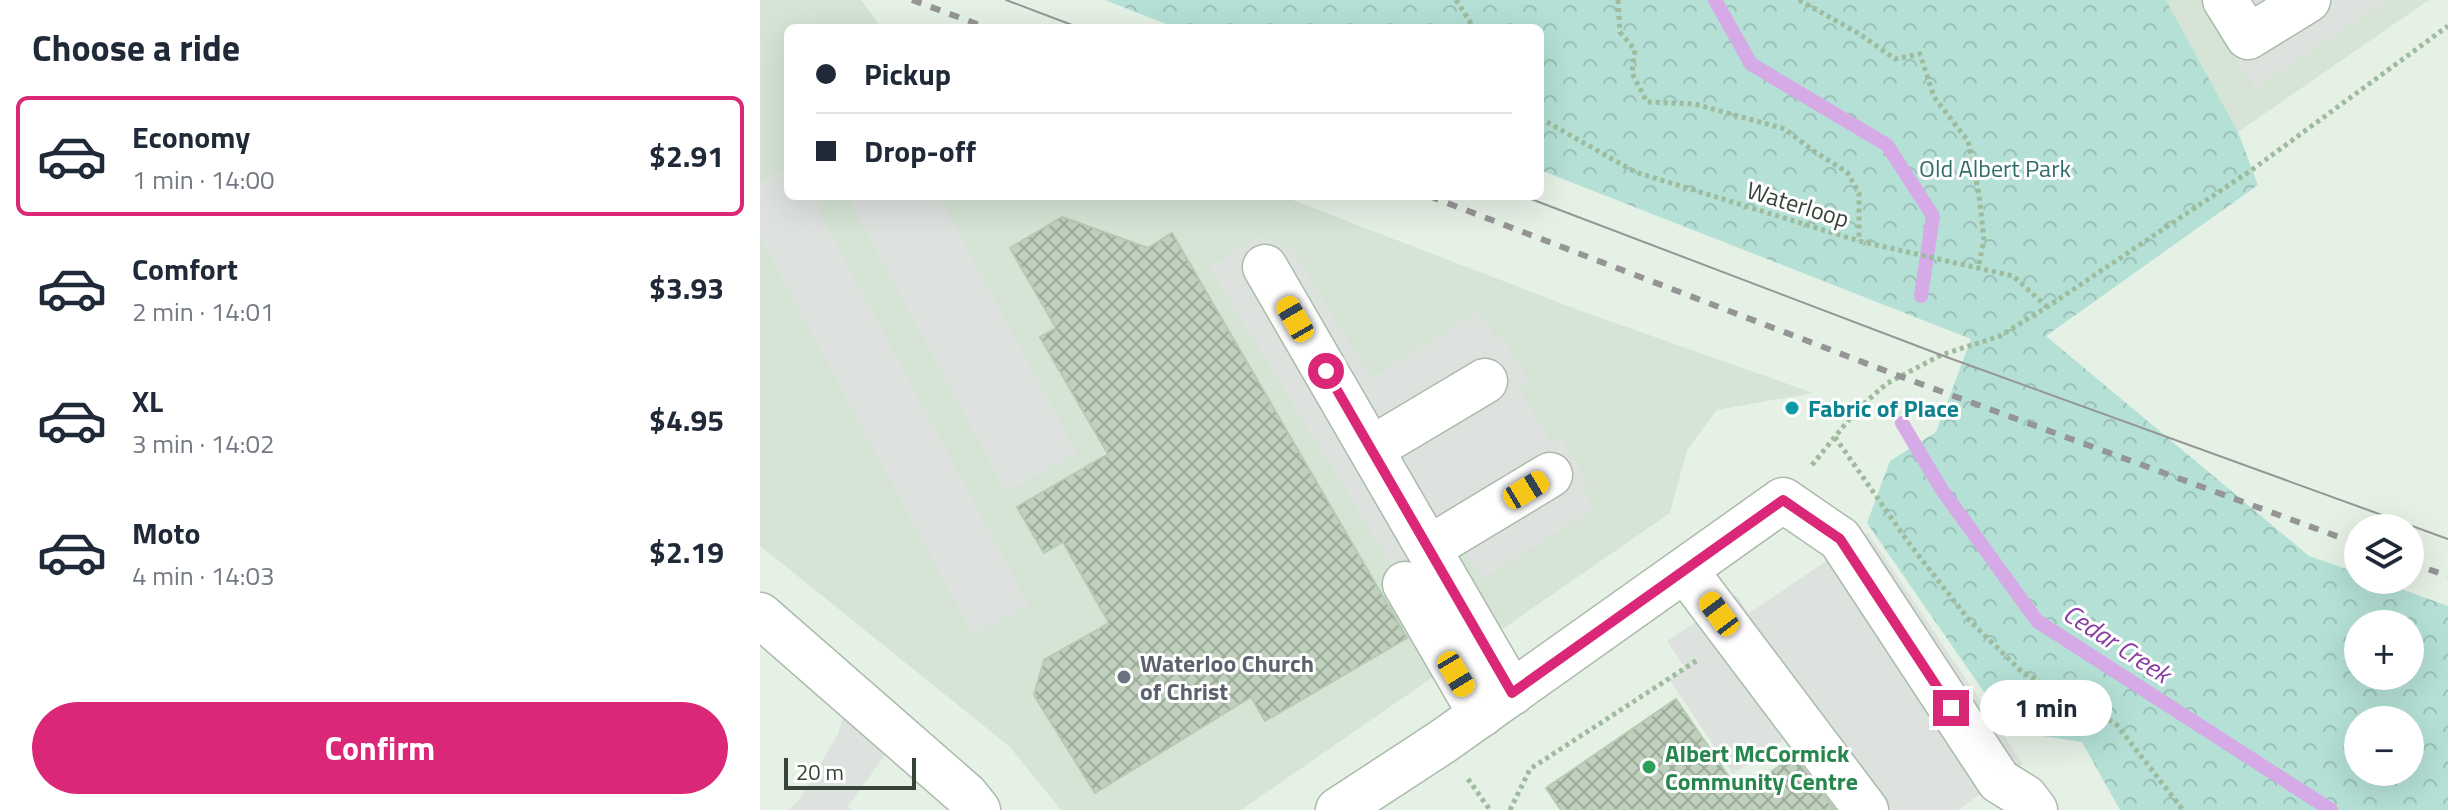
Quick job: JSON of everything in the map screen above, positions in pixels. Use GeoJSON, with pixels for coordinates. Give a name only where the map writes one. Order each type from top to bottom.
{"type":"FeatureCollection","features":[{"type":"Feature","properties":{"kind":"street"},"geometry":{"type":"LineString","coordinates":[[2225,0],[2248,37],[2308,0]]}},
{"type":"Feature","properties":{"kind":"street"},"geometry":{"type":"LineString","coordinates":[[1265,267],[1429,548],[1496,704]]}},
{"type":"Feature","properties":{"kind":"street"},"geometry":{"type":"LineString","coordinates":[[1371,449],[1485,381]]}},
{"type":"Feature","properties":{"kind":"street"},"geometry":{"type":"LineString","coordinates":[[1429,548],[1550,475]]}},
{"type":"Feature","properties":{"kind":"street"},"geometry":{"type":"LineString","coordinates":[[1338,810],[1496,704],[1783,500],[1840,539],[1999,781],[2022,806]]}},
{"type":"Feature","properties":{"kind":"street"},"geometry":{"type":"LineString","coordinates":[[1685,570],[1866,810]]}},
{"type":"Feature","properties":{"kind":"street"},"geometry":{"type":"LineString","coordinates":[[1405,584],[1496,704]]}},
{"type":"Feature","properties":{"kind":"street"},"geometry":{"type":"LineString","coordinates":[[760,615],[966,795],[978,810]]}},
{"type":"Feature","properties":{"kind":"path"},"geometry":{"type":"LineString","coordinates":[[1456,0],[1471,24]]}},
{"type":"Feature","properties":{"kind":"path"},"geometry":{"type":"LineString","coordinates":[[1618,0],[1620,32],[1635,50],[1632,73],[1647,102],[1695,104],[1785,129],[1847,172],[1859,193],[1862,242]]}},
{"type":"Feature","properties":{"kind":"path"},"geometry":{"type":"LineString","coordinates":[[1799,0],[1858,33],[1895,59],[1920,54],[1934,97],[1968,141],[1979,194],[1984,240],[1978,269]]}},
{"type":"Feature","properties":{"kind":"path"},"geometry":{"type":"LineString","coordinates":[[2183,810],[2116,724],[2022,672],[1969,620],[1908,542],[1835,437],[1856,411],[1886,384],[1941,355],[2000,336],[2047,307],[2253,169],[2448,26]]}},
{"type":"Feature","properties":{"kind":"path","name":"Waterloop"},"geometry":{"type":"LineString","coordinates":[[1544,120],[1635,172],[1862,242],[2013,276],[2047,307]]}},
{"type":"Feature","properties":{"kind":"path"},"geometry":{"type":"LineString","coordinates":[[1510,810],[1530,769],[1736,637]]}},
{"type":"Feature","properties":{"kind":"shaded area"},"geometry":{"type":"Polygon","coordinates":[[[760,0],[861,0],[879,24],[784,24],[784,200],[1292,200],[1584,312],[1813,393],[1717,410],[1687,450],[1670,513],[1241,810],[1061,810],[1009,746],[760,546],[760,0]]]}},
{"type":"Feature","properties":{"kind":"shaded area"},"geometry":{"type":"Polygon","coordinates":[[[2166,0],[2429,0],[2238,132],[2166,0]]]}},
{"type":"Feature","properties":{"kind":"shaded area"},"geometry":{"type":"Polygon","coordinates":[[[2197,0],[2388,0],[2255,88],[2197,0]]]}},
{"type":"Feature","properties":{"kind":"shaded area"},"geometry":{"type":"Polygon","coordinates":[[[784,169],[784,200],[827,200],[816,206],[1029,605],[973,635],[760,237],[760,183],[784,169]]]}},
{"type":"Feature","properties":{"kind":"shaded area"},"geometry":{"type":"Polygon","coordinates":[[[849,200],[941,200],[1077,453],[1006,492],[849,200]]]}},
{"type":"Feature","properties":{"kind":"shaded area"},"geometry":{"type":"Polygon","coordinates":[[[1258,237],[1292,249],[1371,378],[1479,311],[1496,340],[1502,337],[1530,382],[1519,389],[1551,441],[1560,436],[1589,483],[1581,488],[1594,509],[1482,579],[1448,523],[1424,563],[1400,578],[1209,267],[1258,237]]]}},
{"type":"Feature","properties":{"kind":"shaded area"},"geometry":{"type":"Polygon","coordinates":[[[1868,533],[2023,764],[1958,810],[1857,810],[1803,727],[1733,774],[1669,679],[1685,668],[1667,641],[1736,595],[1749,613],[1868,533]]]}},
{"type":"Feature","properties":{"kind":"shaded area"},"geometry":{"type":"Polygon","coordinates":[[[850,693],[899,736],[848,806],[852,810],[789,810],[799,800],[838,734],[850,693]]]}},
{"type":"Feature","properties":{"kind":"green space","name":"Old Albert Park"},"geometry":{"type":"Polygon","coordinates":[[[1105,0],[2166,0],[2238,132],[2258,185],[2046,336],[2309,556],[2344,568],[2344,594],[2415,594],[2448,606],[2448,810],[2120,810],[2082,742],[2011,731],[1867,523],[1890,461],[1936,432],[1971,339],[1544,172],[1544,24],[1166,24],[1105,0]]]}},
{"type":"Feature","properties":{"kind":"building"},"geometry":{"type":"Polygon","coordinates":[[[1062,217],[1148,248],[1172,233],[1407,638],[1265,721],[1251,697],[1095,793],[1034,695],[1044,660],[1109,623],[1063,542],[1044,553],[1017,507],[1108,454],[1040,337],[1056,328],[1010,248],[1062,217]]]}},
{"type":"Feature","properties":{"kind":"building","name":"Albert McCormick Community Centre"},"geometry":{"type":"Polygon","coordinates":[[[1676,699],[1740,793],[1794,756],[1835,810],[1561,810],[1546,788],[1676,699]]]}},
{"type":"Feature","properties":{"kind":"waterway","name":"Cedar Creek"},"geometry":{"type":"LineString","coordinates":[[1715,0],[1751,64],[1887,145],[1933,216],[1921,296]]}},
{"type":"Feature","properties":{"kind":"waterway","name":"Cedar Creek"},"geometry":{"type":"LineString","coordinates":[[1902,423],[1942,490],[2037,621],[2331,810]]}},
{"type":"Feature","properties":{"kind":"tram line"},"geometry":{"type":"LineString","coordinates":[[1006,0],[1069,24]]}},
{"type":"Feature","properties":{"kind":"tram line"},"geometry":{"type":"LineString","coordinates":[[1534,200],[1941,355],[2448,539]]}},
{"type":"Feature","properties":{"kind":"railway"},"geometry":{"type":"LineString","coordinates":[[912,0],[977,24]]}},
{"type":"Feature","properties":{"kind":"railway"},"geometry":{"type":"LineString","coordinates":[[1439,200],[1899,376],[2344,539]]}},
{"type":"Feature","properties":{"kind":"railway"},"geometry":{"type":"LineString","coordinates":[[2424,568],[2448,576]]}},
{"type":"Feature","properties":{"kind":"place","name":"Fabric of Place"},"geometry":{"type":"Point","coordinates":[1792,408]}},
{"type":"Feature","properties":{"kind":"place","name":"Waterloo Church of Christ"},"geometry":{"type":"Point","coordinates":[1124,677]}},
{"type":"Feature","properties":{"kind":"place","name":"Albert McCormick Community Centre"},"geometry":{"type":"Point","coordinates":[1649,767]}},
{"type":"Feature","properties":{"kind":"route"},"geometry":{"type":"LineString","coordinates":[[1326,371],[1512,693],[1783,500],[1840,539],[1951,708]]}}]}
